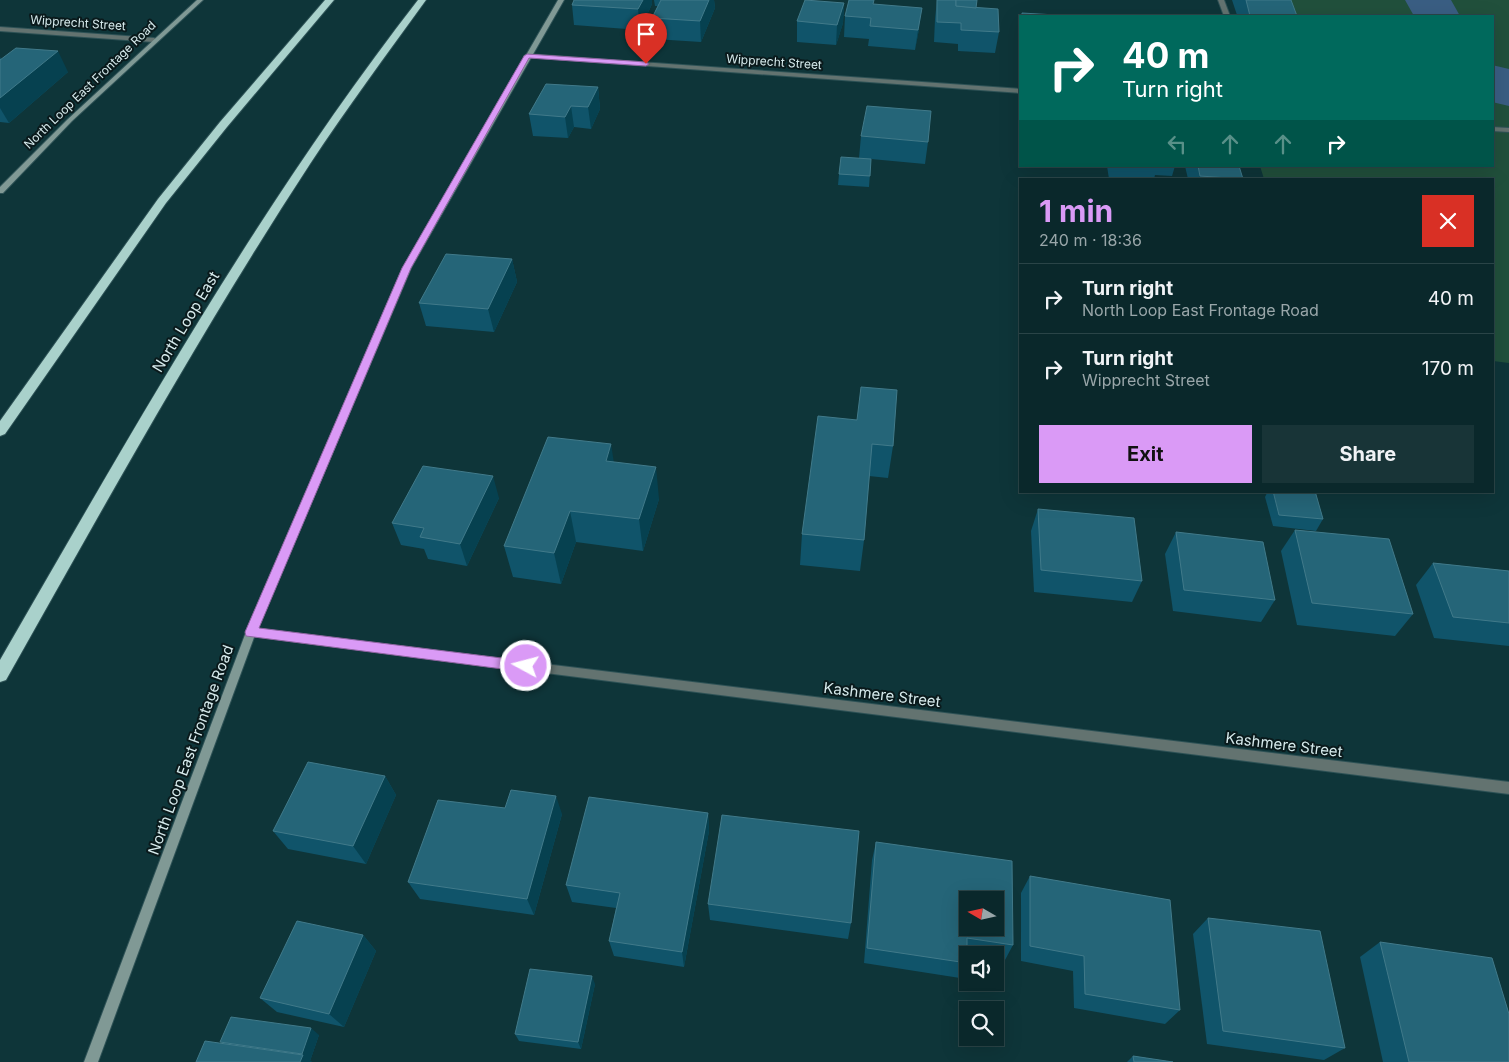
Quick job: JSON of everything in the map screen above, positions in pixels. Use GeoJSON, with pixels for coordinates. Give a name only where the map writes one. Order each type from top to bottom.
{"type":"FeatureCollection","features":[{"type":"Feature","properties":{"kind":"highway"},"geometry":{"type":"LineString","coordinates":[[0,431],[162,202],[207,144],[330,0]]}},
{"type":"Feature","properties":{"kind":"highway","name":"North Loop East"},"geometry":{"type":"LineString","coordinates":[[0,675],[134,439],[261,232],[352,96],[422,0]]}},
{"type":"Feature","properties":{"kind":"main road","name":"North Loop East Frontage Road"},"geometry":{"type":"LineString","coordinates":[[0,190],[154,40],[200,0]]}},
{"type":"Feature","properties":{"kind":"main road","name":"North Loop East Frontage Road"},"geometry":{"type":"LineString","coordinates":[[91,1062],[251,632],[407,268],[527,56],[561,0]]}},
{"type":"Feature","properties":{"kind":"street"},"geometry":{"type":"LineString","coordinates":[[1222,0],[1227,15]]}},
{"type":"Feature","properties":{"kind":"street","name":"Wipprecht Street"},"geometry":{"type":"LineString","coordinates":[[0,29],[154,40]]}},
{"type":"Feature","properties":{"kind":"street","name":"Wipprecht Street"},"geometry":{"type":"LineString","coordinates":[[527,56],[1019,91]]}},
{"type":"Feature","properties":{"kind":"street"},"geometry":{"type":"LineString","coordinates":[[1494,129],[1509,130]]}},
{"type":"Feature","properties":{"kind":"street","name":"Kashmere Street"},"geometry":{"type":"LineString","coordinates":[[251,632],[1509,788]]}},
{"type":"Feature","properties":{"kind":"green space"},"geometry":{"type":"Polygon","coordinates":[[[1275,0],[1509,0],[1509,363],[1494,361],[1494,178],[1264,178],[1260,167],[1494,167],[1494,15],[1281,15],[1275,0]]]}},
{"type":"Feature","properties":{"kind":"building"},"geometry":{"type":"Polygon","coordinates":[[[574,0],[643,0],[638,9],[572,5],[574,0]]]}},
{"type":"Feature","properties":{"kind":"building"},"geometry":{"type":"Polygon","coordinates":[[[661,0],[709,0],[700,21],[652,18],[661,0]]]}},
{"type":"Feature","properties":{"kind":"building"},"geometry":{"type":"Polygon","coordinates":[[[805,0],[844,3],[837,25],[797,21],[805,0]]]}},
{"type":"Feature","properties":{"kind":"building"},"geometry":{"type":"Polygon","coordinates":[[[849,0],[874,0],[873,4],[922,8],[918,30],[870,26],[871,18],[845,16],[849,0]]]}},
{"type":"Feature","properties":{"kind":"building"},"geometry":{"type":"Polygon","coordinates":[[[937,0],[956,0],[956,6],[998,9],[999,32],[961,30],[961,23],[937,22],[937,0]]]}},
{"type":"Feature","properties":{"kind":"building"},"geometry":{"type":"Polygon","coordinates":[[[956,0],[977,0],[976,8],[956,6],[956,0]]]}},
{"type":"Feature","properties":{"kind":"building"},"geometry":{"type":"Polygon","coordinates":[[[1246,0],[1291,0],[1297,15],[1250,15],[1246,0]]]}},
{"type":"Feature","properties":{"kind":"building"},"geometry":{"type":"Polygon","coordinates":[[[1022,13],[1056,15],[1022,15],[1022,13]]]}},
{"type":"Feature","properties":{"kind":"building"},"geometry":{"type":"Polygon","coordinates":[[[16,48],[58,51],[0,98],[0,60],[16,48]]]}},
{"type":"Feature","properties":{"kind":"building"},"geometry":{"type":"Polygon","coordinates":[[[546,84],[598,87],[588,107],[571,106],[565,117],[529,114],[546,84]]]}},
{"type":"Feature","properties":{"kind":"building"},"geometry":{"type":"Polygon","coordinates":[[[867,106],[931,111],[928,142],[861,136],[867,106]]]}},
{"type":"Feature","properties":{"kind":"building"},"geometry":{"type":"Polygon","coordinates":[[[841,157],[871,159],[870,176],[839,174],[841,157]]]}},
{"type":"Feature","properties":{"kind":"building"},"geometry":{"type":"Polygon","coordinates":[[[1198,167],[1239,167],[1243,178],[1229,178],[1200,176],[1198,167]]]}},
{"type":"Feature","properties":{"kind":"building"},"geometry":{"type":"Polygon","coordinates":[[[446,254],[512,259],[488,309],[419,303],[446,254]]]}},
{"type":"Feature","properties":{"kind":"building"},"geometry":{"type":"Polygon","coordinates":[[[861,387],[897,390],[893,446],[872,444],[864,540],[802,534],[818,416],[857,420],[861,387]]]}},
{"type":"Feature","properties":{"kind":"building"},"geometry":{"type":"Polygon","coordinates":[[[548,437],[611,444],[606,461],[656,467],[639,519],[570,511],[554,553],[504,546],[548,437]]]}},
{"type":"Feature","properties":{"kind":"building"},"geometry":{"type":"Polygon","coordinates":[[[423,466],[493,476],[460,544],[420,537],[424,528],[392,523],[423,466]]]}},
{"type":"Feature","properties":{"kind":"building"},"geometry":{"type":"Polygon","coordinates":[[[1274,493],[1316,493],[1323,519],[1279,515],[1274,493]]]}},
{"type":"Feature","properties":{"kind":"building"},"geometry":{"type":"Polygon","coordinates":[[[1038,509],[1134,518],[1142,581],[1041,570],[1038,509]]]}},
{"type":"Feature","properties":{"kind":"building"},"geometry":{"type":"Polygon","coordinates":[[[1295,530],[1389,539],[1413,614],[1312,603],[1295,530]]]}},
{"type":"Feature","properties":{"kind":"building"},"geometry":{"type":"Polygon","coordinates":[[[1176,532],[1263,542],[1275,600],[1184,590],[1176,532]]]}},
{"type":"Feature","properties":{"kind":"building"},"geometry":{"type":"Polygon","coordinates":[[[1433,563],[1509,571],[1509,623],[1453,617],[1433,563]]]}},
{"type":"Feature","properties":{"kind":"building"},"geometry":{"type":"Polygon","coordinates":[[[308,762],[385,776],[353,846],[273,831],[308,762]]]}},
{"type":"Feature","properties":{"kind":"building"},"geometry":{"type":"Polygon","coordinates":[[[511,790],[556,796],[527,899],[408,882],[438,800],[505,808],[511,790]]]}},
{"type":"Feature","properties":{"kind":"building"},"geometry":{"type":"Polygon","coordinates":[[[589,797],[708,813],[682,952],[609,941],[620,893],[566,885],[589,797]]]}},
{"type":"Feature","properties":{"kind":"building"},"geometry":{"type":"Polygon","coordinates":[[[722,815],[859,831],[851,923],[708,904],[722,815]]]}},
{"type":"Feature","properties":{"kind":"building"},"geometry":{"type":"Polygon","coordinates":[[[876,842],[1012,861],[1013,945],[967,938],[967,946],[959,946],[959,962],[867,948],[876,842]]]}},
{"type":"Feature","properties":{"kind":"building"},"geometry":{"type":"Polygon","coordinates":[[[1030,876],[1170,900],[1180,1010],[1085,994],[1084,956],[1030,946],[1030,876]]]}},
{"type":"Feature","properties":{"kind":"building"},"geometry":{"type":"Polygon","coordinates":[[[1208,918],[1320,931],[1345,1048],[1223,1031],[1208,918]]]}},
{"type":"Feature","properties":{"kind":"building"},"geometry":{"type":"Polygon","coordinates":[[[297,921],[363,935],[329,1014],[260,998],[297,921]]]}},
{"type":"Feature","properties":{"kind":"building"},"geometry":{"type":"Polygon","coordinates":[[[1380,942],[1492,958],[1509,1014],[1509,1062],[1409,1062],[1380,942]]]}},
{"type":"Feature","properties":{"kind":"building"},"geometry":{"type":"Polygon","coordinates":[[[530,969],[592,976],[578,1042],[515,1034],[530,969]]]}},
{"type":"Feature","properties":{"kind":"building"},"geometry":{"type":"Polygon","coordinates":[[[231,1017],[311,1028],[302,1054],[220,1042],[231,1017]]]}},
{"type":"Feature","properties":{"kind":"building"},"geometry":{"type":"Polygon","coordinates":[[[205,1041],[303,1055],[300,1062],[196,1062],[205,1041]]]}},
{"type":"Feature","properties":{"kind":"building"},"geometry":{"type":"Polygon","coordinates":[[[1133,1056],[1173,1062],[1134,1062],[1133,1056]]]}},
{"type":"Feature","properties":{"kind":"waterway"},"geometry":{"type":"LineString","coordinates":[[1428,0],[1436,15]]}},
{"type":"Feature","properties":{"kind":"waterway"},"geometry":{"type":"LineString","coordinates":[[1494,81],[1509,91]]}},
{"type":"Feature","properties":{"kind":"route"},"geometry":{"type":"LineString","coordinates":[[526,666],[251,632],[407,268],[527,56],[646,64]]}}]}
